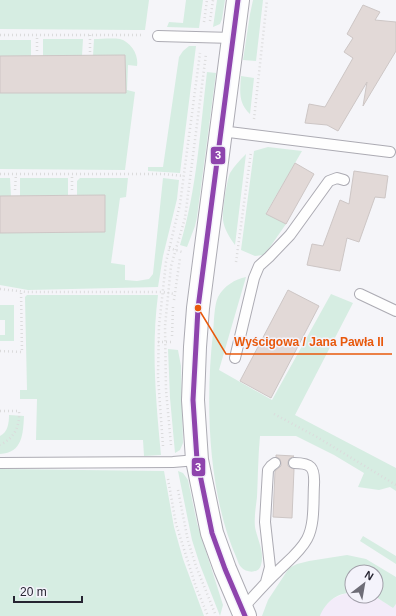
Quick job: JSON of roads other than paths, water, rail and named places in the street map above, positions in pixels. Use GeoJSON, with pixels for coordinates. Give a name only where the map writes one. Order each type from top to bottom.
{"type":"FeatureCollection","features":[{"type":"Feature","properties":{"kind":"street"},"geometry":{"type":"LineString","coordinates":[[238,0],[204,264],[195,347],[193,400],[197,460],[212,533],[243,613]]}},
{"type":"Feature","properties":{"kind":"lane"},"geometry":{"type":"LineString","coordinates":[[158,36],[233,38]]}},
{"type":"Feature","properties":{"kind":"lane"},"geometry":{"type":"LineString","coordinates":[[221,131],[390,152]]}},
{"type":"Feature","properties":{"kind":"lane"},"geometry":{"type":"LineString","coordinates":[[236,358],[254,278],[259,266],[270,257],[290,235],[329,181],[337,178],[344,180]]}},
{"type":"Feature","properties":{"kind":"lane"},"geometry":{"type":"LineString","coordinates":[[360,294],[396,312]]}},
{"type":"Feature","properties":{"kind":"lane"},"geometry":{"type":"LineString","coordinates":[[0,463],[169,462],[197,460]]}},
{"type":"Feature","properties":{"kind":"lane"},"geometry":{"type":"LineString","coordinates":[[265,584],[270,567],[265,522],[268,470],[275,463]]}},
{"type":"Feature","properties":{"kind":"lane"},"geometry":{"type":"LineString","coordinates":[[243,613],[265,584],[300,549],[307,539],[312,525],[313,469],[310,465],[304,463],[294,463]]}},
{"type":"Feature","properties":{"kind":"place","name":"Wyścigowa / Jana Pawła II"},"geometry":{"type":"Point","coordinates":[198,308]}}]}
